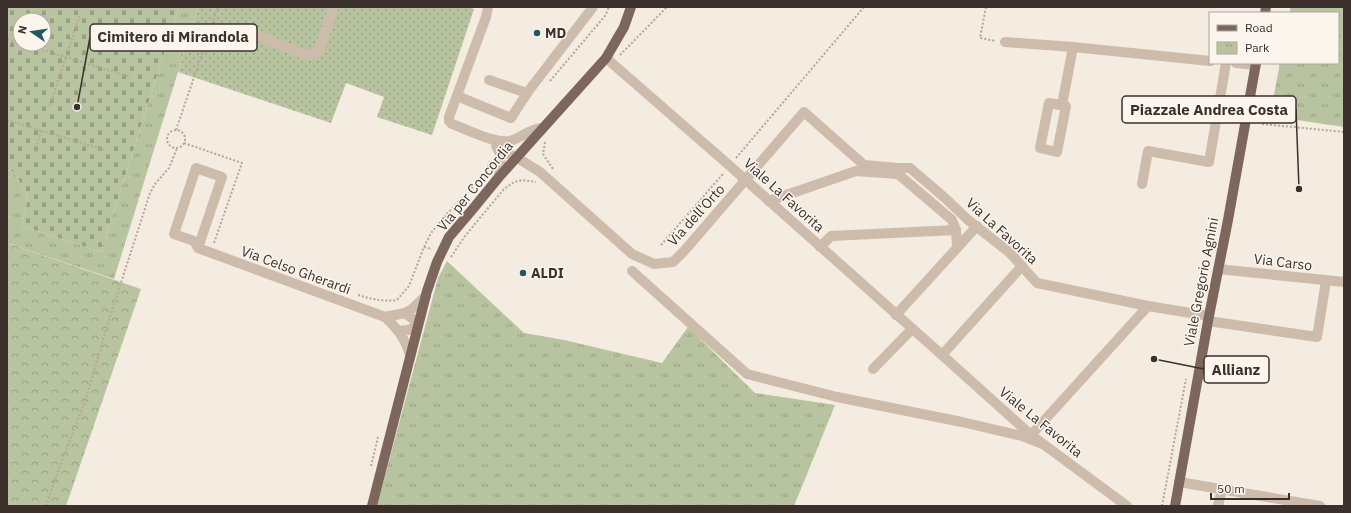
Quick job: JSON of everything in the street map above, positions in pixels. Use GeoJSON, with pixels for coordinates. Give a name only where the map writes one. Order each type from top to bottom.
{"type":"FeatureCollection","features":[{"type":"Feature","properties":{"kind":"main road","name":"Via per Concordia"},"geometry":{"type":"LineString","coordinates":[[372,506],[426,296],[449,237],[541,128],[609,60],[624,27],[631,7]]}},
{"type":"Feature","properties":{"kind":"main road","name":"Viale Gregorio Agnini"},"geometry":{"type":"LineString","coordinates":[[1175,506],[1208,318],[1256,64]]}},
{"type":"Feature","properties":{"kind":"street"},"geometry":{"type":"LineString","coordinates":[[255,35],[306,54],[313,54],[319,51],[334,7]]}},
{"type":"Feature","properties":{"kind":"street"},"geometry":{"type":"LineString","coordinates":[[488,7],[486,17],[456,96],[449,121],[452,124],[495,144],[516,157]]}},
{"type":"Feature","properties":{"kind":"street"},"geometry":{"type":"LineString","coordinates":[[456,96],[511,118],[526,93],[562,49],[593,7]]}},
{"type":"Feature","properties":{"kind":"street"},"geometry":{"type":"LineString","coordinates":[[1005,42],[1073,47],[1209,61]]}},
{"type":"Feature","properties":{"kind":"street"},"geometry":{"type":"LineString","coordinates":[[1062,105],[1073,47]]}},
{"type":"Feature","properties":{"kind":"street","name":"Viale La Favorita"},"geometry":{"type":"LineString","coordinates":[[609,60],[746,180],[1031,436],[1127,506]]}},
{"type":"Feature","properties":{"kind":"street"},"geometry":{"type":"LineString","coordinates":[[1142,184],[1148,151],[1209,162],[1226,64]]}},
{"type":"Feature","properties":{"kind":"street"},"geometry":{"type":"LineString","coordinates":[[489,80],[526,93]]}},
{"type":"Feature","properties":{"kind":"street"},"geometry":{"type":"LineString","coordinates":[[1049,102],[1062,105],[1066,106],[1057,152],[1040,148],[1049,102]]}},
{"type":"Feature","properties":{"kind":"street","name":"Via dell'Orto"},"geometry":{"type":"LineString","coordinates":[[516,157],[540,172],[632,254],[654,264],[673,262],[804,112]]}},
{"type":"Feature","properties":{"kind":"street","name":"Via La Favorita"},"geometry":{"type":"LineString","coordinates":[[804,112],[864,165],[910,168],[1010,253],[1037,283],[1208,318],[1317,337],[1326,281]]}},
{"type":"Feature","properties":{"kind":"street"},"geometry":{"type":"LineString","coordinates":[[495,144],[512,140],[533,129],[541,128]]}},
{"type":"Feature","properties":{"kind":"street"},"geometry":{"type":"LineString","coordinates":[[506,142],[516,157]]}},
{"type":"Feature","properties":{"kind":"street"},"geometry":{"type":"LineString","coordinates":[[495,144],[501,161],[499,176]]}},
{"type":"Feature","properties":{"kind":"street","name":"Via Celso Gherardi"},"geometry":{"type":"LineString","coordinates":[[198,248],[222,177],[196,168],[174,234],[194,241],[198,248],[385,317],[399,331],[406,342],[410,355]]}},
{"type":"Feature","properties":{"kind":"street"},"geometry":{"type":"LineString","coordinates":[[769,201],[856,171],[898,174],[952,220],[956,230],[957,247]]}},
{"type":"Feature","properties":{"kind":"street"},"geometry":{"type":"LineString","coordinates":[[896,314],[977,226]]}},
{"type":"Feature","properties":{"kind":"street"},"geometry":{"type":"LineString","coordinates":[[820,247],[831,236],[956,230]]}},
{"type":"Feature","properties":{"kind":"street"},"geometry":{"type":"LineString","coordinates":[[942,355],[1022,266]]}},
{"type":"Feature","properties":{"kind":"street","name":"Via Carso"},"geometry":{"type":"LineString","coordinates":[[1218,268],[1344,282]]}},
{"type":"Feature","properties":{"kind":"street"},"geometry":{"type":"LineString","coordinates":[[632,270],[747,374],[837,397],[914,412],[1022,436],[1043,444]]}},
{"type":"Feature","properties":{"kind":"street"},"geometry":{"type":"LineString","coordinates":[[385,317],[405,313],[412,309],[426,296]]}},
{"type":"Feature","properties":{"kind":"street"},"geometry":{"type":"LineString","coordinates":[[1031,436],[1148,306]]}},
{"type":"Feature","properties":{"kind":"street"},"geometry":{"type":"LineString","coordinates":[[399,331],[408,330],[418,326],[413,319],[405,313]]}},
{"type":"Feature","properties":{"kind":"street"},"geometry":{"type":"LineString","coordinates":[[873,369],[912,329]]}},
{"type":"Feature","properties":{"kind":"street"},"geometry":{"type":"LineString","coordinates":[[1179,482],[1222,489],[1284,503],[1320,506]]}},
{"type":"Feature","properties":{"kind":"street"},"geometry":{"type":"LineString","coordinates":[[1218,506],[1222,489]]}},
{"type":"Feature","properties":{"kind":"path"},"geometry":{"type":"LineString","coordinates":[[177,148],[169,145],[167,139],[168,134],[176,130],[218,7]]}},
{"type":"Feature","properties":{"kind":"path"},"geometry":{"type":"LineString","coordinates":[[547,85],[605,16],[609,7]]}},
{"type":"Feature","properties":{"kind":"path"},"geometry":{"type":"LineString","coordinates":[[609,60],[667,7]]}},
{"type":"Feature","properties":{"kind":"path"},"geometry":{"type":"LineString","coordinates":[[661,245],[730,166],[864,7]]}},
{"type":"Feature","properties":{"kind":"path"},"geometry":{"type":"LineString","coordinates":[[986,7],[980,38],[1005,42]]}},
{"type":"Feature","properties":{"kind":"path"},"geometry":{"type":"LineString","coordinates":[[50,105],[80,14]]}},
{"type":"Feature","properties":{"kind":"path"},"geometry":{"type":"LineString","coordinates":[[49,52],[131,77]]}},
{"type":"Feature","properties":{"kind":"path"},"geometry":{"type":"LineString","coordinates":[[7,120],[105,150]]}},
{"type":"Feature","properties":{"kind":"path"},"geometry":{"type":"LineString","coordinates":[[1262,124],[1344,132]]}},
{"type":"Feature","properties":{"kind":"path"},"geometry":{"type":"LineString","coordinates":[[46,506],[60,463],[86,399],[107,326],[150,192],[169,168],[177,148],[184,143],[184,134],[179,130],[176,130]]}},
{"type":"Feature","properties":{"kind":"path"},"geometry":{"type":"LineString","coordinates":[[35,152],[41,131]]}},
{"type":"Feature","properties":{"kind":"path"},"geometry":{"type":"LineString","coordinates":[[424,247],[452,257],[465,236],[504,189],[514,182],[522,180],[532,181],[542,187],[555,172],[542,154],[545,141]]}},
{"type":"Feature","properties":{"kind":"path"},"geometry":{"type":"LineString","coordinates":[[184,143],[242,163],[214,245]]}},
{"type":"Feature","properties":{"kind":"path"},"geometry":{"type":"LineString","coordinates":[[355,294],[375,300],[397,300],[409,286],[431,233],[486,173],[495,144]]}},
{"type":"Feature","properties":{"kind":"path"},"geometry":{"type":"LineString","coordinates":[[385,317],[389,301]]}},
{"type":"Feature","properties":{"kind":"path"},"geometry":{"type":"LineString","coordinates":[[1162,506],[1187,374]]}},
{"type":"Feature","properties":{"kind":"path"},"geometry":{"type":"LineString","coordinates":[[370,469],[379,432]]}},
{"type":"Feature","properties":{"kind":"green space"},"geometry":{"type":"Polygon","coordinates":[[[7,7],[179,7],[101,252],[22,226],[28,197],[14,172],[7,170],[7,7]]]}},
{"type":"Feature","properties":{"kind":"green space"},"geometry":{"type":"Polygon","coordinates":[[[179,7],[198,7],[114,279],[7,243],[7,170],[14,172],[28,197],[22,226],[101,252],[179,7]]]}},
{"type":"Feature","properties":{"kind":"green space"},"geometry":{"type":"Polygon","coordinates":[[[198,7],[468,7],[474,9],[432,135],[377,117],[384,97],[346,83],[331,123],[178,72],[198,7]]]}},
{"type":"Feature","properties":{"kind":"green space"},"geometry":{"type":"Polygon","coordinates":[[[1291,7],[1344,7],[1344,127],[1270,116],[1280,64],[1339,64],[1339,12],[1289,12],[1291,7]]]}},
{"type":"Feature","properties":{"kind":"green space"},"geometry":{"type":"Polygon","coordinates":[[[7,243],[141,289],[66,506],[7,506],[7,243]]]}},
{"type":"Feature","properties":{"kind":"green space"},"geometry":{"type":"Polygon","coordinates":[[[447,261],[524,333],[564,340],[662,363],[688,327],[755,393],[835,405],[794,506],[377,506],[438,278],[447,261]]]}},
{"type":"Feature","properties":{"kind":"place","name":"MD"},"geometry":{"type":"Point","coordinates":[537,33]}},
{"type":"Feature","properties":{"kind":"place","name":"Cimitero di Mirandola"},"geometry":{"type":"Point","coordinates":[77,107]}},
{"type":"Feature","properties":{"kind":"place","name":"Piazzale Andrea Costa"},"geometry":{"type":"Point","coordinates":[1299,189]}},
{"type":"Feature","properties":{"kind":"place","name":"ALDI"},"geometry":{"type":"Point","coordinates":[523,273]}},
{"type":"Feature","properties":{"kind":"place","name":"Allianz"},"geometry":{"type":"Point","coordinates":[1154,359]}}]}
